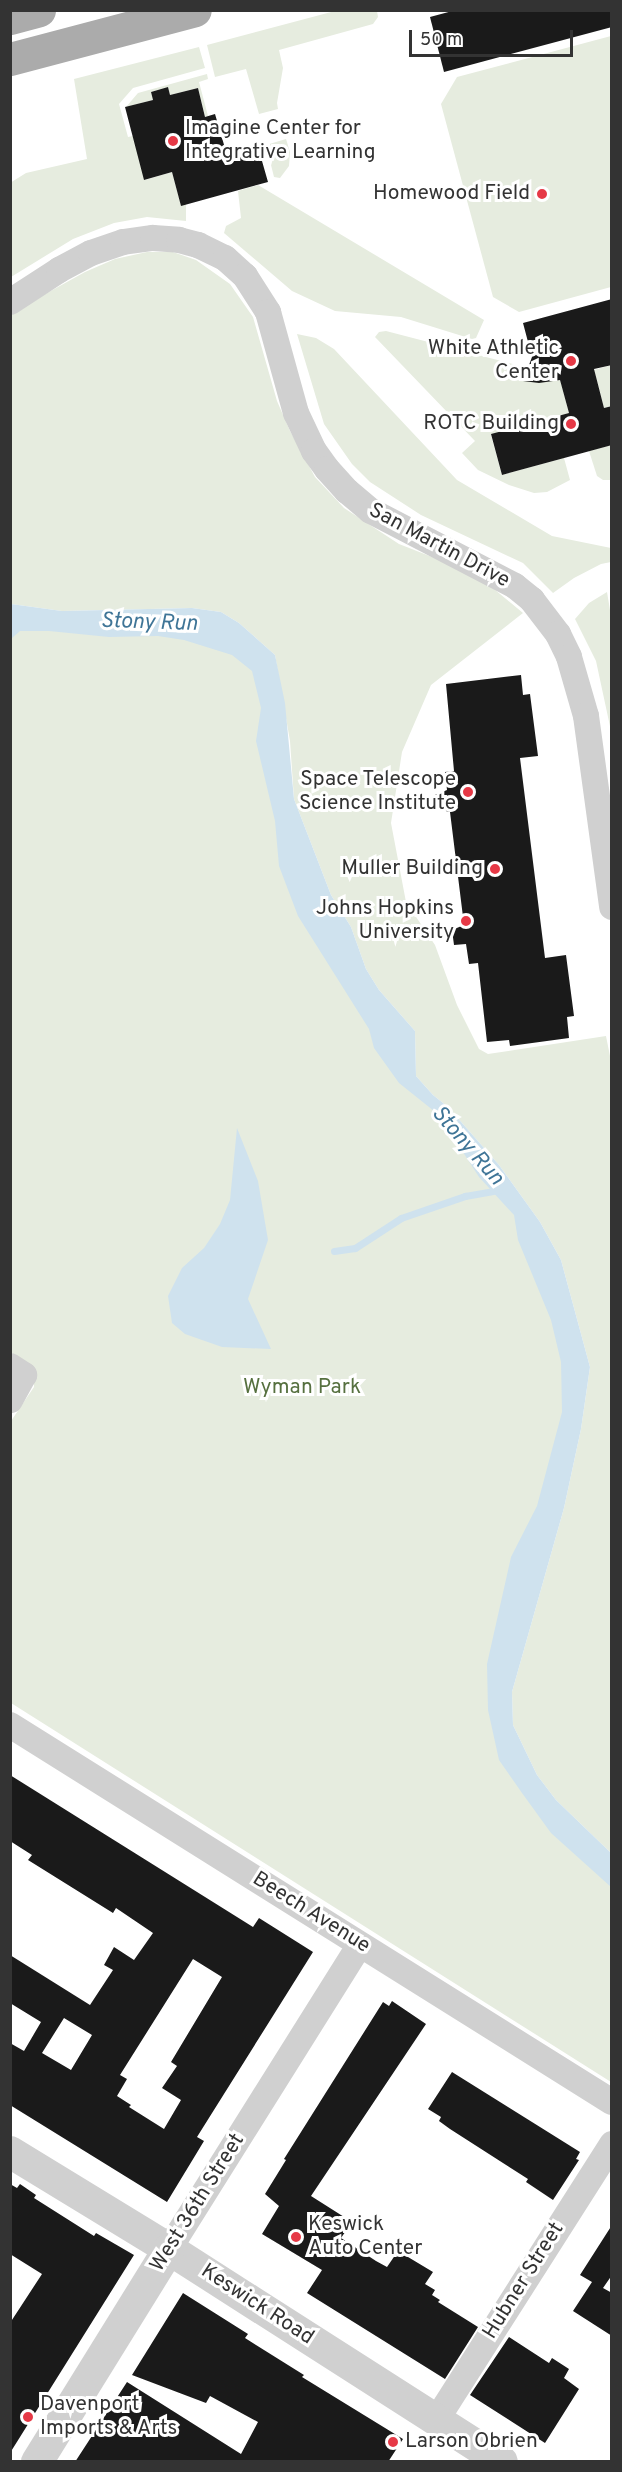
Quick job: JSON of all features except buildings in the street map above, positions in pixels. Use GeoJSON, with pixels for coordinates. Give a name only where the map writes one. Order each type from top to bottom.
{"type":"FeatureCollection","features":[{"type":"Feature","properties":{"kind":"main road"},"geometry":{"type":"LineString","coordinates":[[10,18],[39,10]]}},
{"type":"Feature","properties":{"kind":"main road"},"geometry":{"type":"LineString","coordinates":[[10,59],[195,10]]}},
{"type":"Feature","properties":{"kind":"street","name":"San Martin Drive"},"geometry":{"type":"LineString","coordinates":[[10,302],[58,270],[91,253],[123,242],[153,238],[179,240],[198,245],[225,258],[244,276],[268,312],[296,413],[314,451],[347,492],[371,511],[515,586],[532,600],[558,634],[575,676],[586,716],[612,907]]}},
{"type":"Feature","properties":{"kind":"street"},"geometry":{"type":"LineString","coordinates":[[10,1400],[17,1371]]}},
{"type":"Feature","properties":{"kind":"street","name":"Beech Avenue"},"geometry":{"type":"LineString","coordinates":[[10,1725],[612,2102]]}},
{"type":"Feature","properties":{"kind":"street","name":"West 36th Street"},"geometry":{"type":"LineString","coordinates":[[38,2462],[360,1945]]}},
{"type":"Feature","properties":{"kind":"street","name":"Hubner Street"},"geometry":{"type":"LineString","coordinates":[[437,2419],[612,2144]]}},
{"type":"Feature","properties":{"kind":"street","name":"Keswick Road"},"geometry":{"type":"LineString","coordinates":[[10,2152],[169,2249],[502,2462]]}},
{"type":"Feature","properties":{"kind":"green space"},"geometry":{"type":"Polygon","coordinates":[[[335,11],[377,11],[378,17],[373,24],[279,50],[283,68],[278,109],[259,114],[246,69],[215,77],[207,45],[335,11]]]}},
{"type":"Feature","properties":{"kind":"green space","name":"Homewood Field"},"geometry":{"type":"Polygon","coordinates":[[[611,36],[611,287],[519,312],[493,297],[441,104],[457,77],[611,36]]]}},
{"type":"Feature","properties":{"kind":"green space"},"geometry":{"type":"Polygon","coordinates":[[[199,47],[205,68],[133,88],[119,104],[128,137],[133,136],[145,180],[172,172],[181,205],[186,204],[186,221],[147,217],[114,223],[73,239],[11,277],[10,183],[26,173],[87,159],[74,79],[199,47]]]}},
{"type":"Feature","properties":{"kind":"green space"},"geometry":{"type":"Polygon","coordinates":[[[207,74],[208,79],[199,82],[208,116],[205,117],[198,88],[170,95],[168,87],[151,92],[153,100],[126,107],[138,93],[207,74]]]}},
{"type":"Feature","properties":{"kind":"green space"},"geometry":{"type":"Polygon","coordinates":[[[286,139],[290,152],[289,166],[280,178],[274,177],[266,145],[286,139]]]}},
{"type":"Feature","properties":{"kind":"green space"},"geometry":{"type":"Polygon","coordinates":[[[258,185],[484,320],[476,338],[472,339],[401,317],[335,311],[292,291],[224,233],[226,226],[241,218],[238,191],[258,185]]]}},
{"type":"Feature","properties":{"kind":"green space"},"geometry":{"type":"Polygon","coordinates":[[[147,252],[173,252],[196,260],[230,284],[253,317],[277,401],[290,431],[315,477],[344,508],[399,544],[450,564],[494,589],[523,613],[431,685],[402,752],[391,823],[406,902],[435,945],[457,1005],[479,1049],[488,1054],[606,1036],[612,1066],[611,1853],[556,1800],[537,1775],[513,1725],[512,1692],[564,1508],[581,1429],[590,1367],[561,1260],[540,1222],[499,1165],[448,1107],[433,1095],[416,1076],[415,1031],[379,990],[366,969],[351,927],[331,895],[294,799],[290,741],[275,655],[239,623],[221,612],[192,608],[62,611],[11,604],[11,313],[85,272],[115,259],[147,252]]]}},
{"type":"Feature","properties":{"kind":"green space"},"geometry":{"type":"Polygon","coordinates":[[[386,331],[528,368],[524,380],[531,382],[560,379],[569,413],[491,435],[502,475],[564,458],[570,480],[547,492],[534,493],[509,485],[478,470],[462,453],[475,441],[375,337],[379,332],[386,331]]]}},
{"type":"Feature","properties":{"kind":"green space"},"geometry":{"type":"Polygon","coordinates":[[[297,334],[316,338],[334,349],[457,480],[552,536],[611,548],[611,562],[601,564],[574,578],[553,593],[523,563],[421,515],[370,482],[352,464],[324,424],[297,334]]]}},
{"type":"Feature","properties":{"kind":"green space"},"geometry":{"type":"Polygon","coordinates":[[[611,365],[611,406],[604,408],[594,370],[611,365]]]}},
{"type":"Feature","properties":{"kind":"green space"},"geometry":{"type":"Polygon","coordinates":[[[611,445],[611,480],[603,480],[597,476],[589,451],[611,445]]]}},
{"type":"Feature","properties":{"kind":"green space"},"geometry":{"type":"Polygon","coordinates":[[[607,592],[612,622],[611,731],[596,661],[575,619],[589,603],[607,592]]]}},
{"type":"Feature","properties":{"kind":"green space","name":"Wyman Park"},"geometry":{"type":"Polygon","coordinates":[[[184,620],[262,666],[287,803],[396,1052],[520,1208],[575,1390],[503,1653],[509,1746],[611,1874],[611,2082],[11,1703],[11,1421],[34,1387],[34,1367],[10,1352],[11,622],[184,620]]]}},
{"type":"Feature","properties":{"kind":"water","name":"Stony Run"},"geometry":{"type":"Polygon","coordinates":[[[11,604],[62,611],[192,608],[221,612],[239,623],[275,655],[285,703],[294,799],[331,895],[351,927],[366,969],[379,990],[415,1031],[416,1076],[433,1095],[448,1107],[499,1165],[540,1222],[561,1260],[590,1367],[581,1429],[564,1508],[512,1692],[513,1725],[537,1775],[556,1800],[611,1853],[611,1887],[551,1833],[499,1760],[488,1710],[487,1664],[511,1557],[537,1506],[562,1412],[561,1362],[551,1320],[518,1240],[514,1215],[479,1177],[439,1115],[399,1083],[374,1048],[369,1029],[298,916],[279,866],[275,821],[256,741],[261,708],[252,671],[232,655],[184,640],[158,636],[109,637],[49,631],[20,631],[11,639],[11,604]]]}},
{"type":"Feature","properties":{"kind":"water"},"geometry":{"type":"Polygon","coordinates":[[[237,1128],[258,1181],[268,1240],[248,1299],[271,1349],[222,1347],[185,1334],[172,1323],[168,1296],[182,1268],[204,1248],[220,1224],[230,1200],[237,1128]]]}},
{"type":"Feature","properties":{"kind":"waterway"},"geometry":{"type":"LineString","coordinates":[[334,1251],[355,1248],[401,1218],[465,1196],[498,1190]]}},
{"type":"Feature","properties":{"kind":"place","name":"Imagine Center for Integrative Learning"},"geometry":{"type":"Point","coordinates":[173,141]}},
{"type":"Feature","properties":{"kind":"place","name":"Homewood Field"},"geometry":{"type":"Point","coordinates":[542,194]}},
{"type":"Feature","properties":{"kind":"place","name":"White Athletic Center"},"geometry":{"type":"Point","coordinates":[571,361]}},
{"type":"Feature","properties":{"kind":"place","name":"ROTC Building"},"geometry":{"type":"Point","coordinates":[571,424]}},
{"type":"Feature","properties":{"kind":"place","name":"Space Telescope Science Institute"},"geometry":{"type":"Point","coordinates":[468,792]}},
{"type":"Feature","properties":{"kind":"place","name":"Muller Building"},"geometry":{"type":"Point","coordinates":[495,869]}},
{"type":"Feature","properties":{"kind":"place","name":"Johns Hopkins University"},"geometry":{"type":"Point","coordinates":[466,921]}},
{"type":"Feature","properties":{"kind":"place","name":"Keswick Auto Center"},"geometry":{"type":"Point","coordinates":[296,2237]}},
{"type":"Feature","properties":{"kind":"place","name":"Davenport Imports & Arts"},"geometry":{"type":"Point","coordinates":[28,2417]}},
{"type":"Feature","properties":{"kind":"place","name":"Larson Obrien"},"geometry":{"type":"Point","coordinates":[393,2442]}}]}
